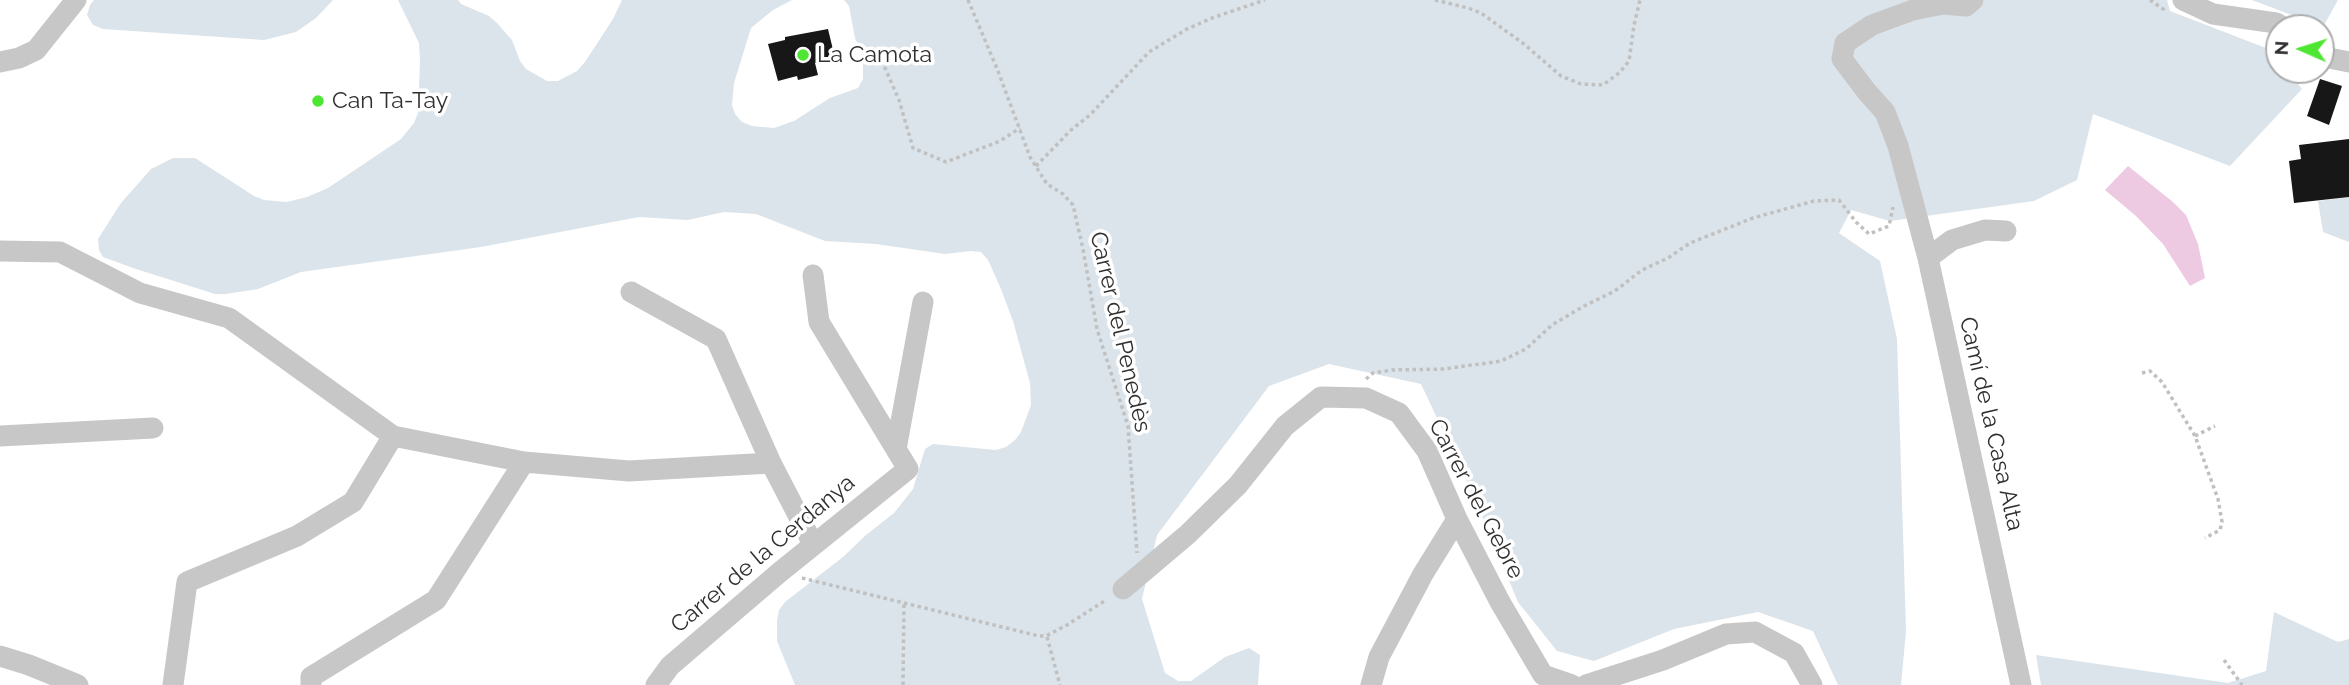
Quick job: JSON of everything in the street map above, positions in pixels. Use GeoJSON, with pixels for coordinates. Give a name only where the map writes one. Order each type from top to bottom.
{"type":"FeatureCollection","features":[{"type":"Feature","properties":{"kind":"street"},"geometry":{"type":"LineString","coordinates":[[0,62],[19,58],[36,50],[76,0]]}},
{"type":"Feature","properties":{"kind":"street","name":"Camí de la Casa Alta"},"geometry":{"type":"LineString","coordinates":[[1973,0],[1966,6],[1943,4],[1913,10],[1872,25],[1844,43],[1842,59],[1885,112],[1898,146],[1928,258],[2021,685]]}},
{"type":"Feature","properties":{"kind":"street"},"geometry":{"type":"LineString","coordinates":[[2183,0],[2213,14],[2265,21]]}},
{"type":"Feature","properties":{"kind":"street"},"geometry":{"type":"LineString","coordinates":[[1928,258],[1952,240],[1985,230],[2006,231]]}},
{"type":"Feature","properties":{"kind":"street"},"geometry":{"type":"LineString","coordinates":[[0,251],[60,252],[139,293],[229,318],[393,436],[524,462],[629,471],[772,463]]}},
{"type":"Feature","properties":{"kind":"street"},"geometry":{"type":"LineString","coordinates":[[813,275],[819,322],[896,449]]}},
{"type":"Feature","properties":{"kind":"street"},"geometry":{"type":"LineString","coordinates":[[631,292],[716,339],[772,463],[813,544]]}},
{"type":"Feature","properties":{"kind":"street"},"geometry":{"type":"LineString","coordinates":[[896,449],[923,302]]}},
{"type":"Feature","properties":{"kind":"street","name":"Carrer del Gebre"},"geometry":{"type":"LineString","coordinates":[[1130,582],[1188,534],[1230,493],[1285,426],[1321,397],[1366,398],[1399,412],[1427,451],[1457,519],[1500,602],[1543,675],[1573,685]]}},
{"type":"Feature","properties":{"kind":"street"},"geometry":{"type":"LineString","coordinates":[[0,436],[153,428]]}},
{"type":"Feature","properties":{"kind":"street"},"geometry":{"type":"LineString","coordinates":[[173,685],[187,582],[297,536],[353,502],[393,436]]}},
{"type":"Feature","properties":{"kind":"street","name":"Carrer de la Cerdanya"},"geometry":{"type":"LineString","coordinates":[[656,685],[670,666],[813,544],[908,469],[896,449]]}},
{"type":"Feature","properties":{"kind":"street"},"geometry":{"type":"LineString","coordinates":[[311,685],[312,677],[436,600],[524,462]]}},
{"type":"Feature","properties":{"kind":"street"},"geometry":{"type":"LineString","coordinates":[[1371,685],[1379,657],[1423,574],[1457,519]]}},
{"type":"Feature","properties":{"kind":"street"},"geometry":{"type":"LineString","coordinates":[[1586,685],[1663,660],[1726,634],[1755,632],[1794,653],[1812,685]]}},
{"type":"Feature","properties":{"kind":"street"},"geometry":{"type":"LineString","coordinates":[[0,656],[78,685]]}},
{"type":"Feature","properties":{"kind":"path","name":"Carrer del Penedès"},"geometry":{"type":"LineString","coordinates":[[968,0],[1036,167],[1047,184],[1063,194],[1073,205],[1097,329],[1128,426],[1130,582]]}},
{"type":"Feature","properties":{"kind":"path"},"geometry":{"type":"LineString","coordinates":[[1036,167],[1149,52],[1200,23],[1236,8],[1265,0]]}},
{"type":"Feature","properties":{"kind":"path"},"geometry":{"type":"LineString","coordinates":[[1435,0],[1481,13],[1524,44],[1561,76],[1581,84],[1603,85],[1629,61],[1640,0]]}},
{"type":"Feature","properties":{"kind":"path"},"geometry":{"type":"LineString","coordinates":[[879,54],[899,100],[913,148],[946,162],[1000,141],[1020,128]]}},
{"type":"Feature","properties":{"kind":"path"},"geometry":{"type":"LineString","coordinates":[[1334,397],[1373,373],[1444,369],[1501,361],[1526,349],[1552,326],[1615,291],[1643,270],[1690,243],[1753,218],[1814,201],[1839,200],[1856,222],[1870,234],[1889,226],[1893,204]]}},
{"type":"Feature","properties":{"kind":"path"},"geometry":{"type":"LineString","coordinates":[[2142,373],[2150,371],[2161,382],[2194,436],[2218,499],[2221,522],[2220,530],[2205,538]]}},
{"type":"Feature","properties":{"kind":"path"},"geometry":{"type":"LineString","coordinates":[[2194,436],[2214,426]]}},
{"type":"Feature","properties":{"kind":"path"},"geometry":{"type":"LineString","coordinates":[[780,572],[1046,636],[1067,625],[1130,582]]}},
{"type":"Feature","properties":{"kind":"path"},"geometry":{"type":"LineString","coordinates":[[903,685],[904,603]]}},
{"type":"Feature","properties":{"kind":"path"},"geometry":{"type":"LineString","coordinates":[[1046,636],[1060,685]]}},
{"type":"Feature","properties":{"kind":"path"},"geometry":{"type":"LineString","coordinates":[[2224,660],[2242,685]]}},
{"type":"Feature","properties":{"kind":"shaded area"},"geometry":{"type":"Polygon","coordinates":[[[94,0],[333,0],[316,18],[296,32],[264,40],[103,29],[93,25],[87,15],[94,0]]]}},
{"type":"Feature","properties":{"kind":"shaded area"},"geometry":{"type":"Polygon","coordinates":[[[398,0],[458,0],[497,23],[512,40],[526,69],[547,81],[558,81],[577,71],[585,62],[622,0],[792,0],[773,10],[751,28],[734,83],[732,105],[742,122],[774,128],[794,121],[830,98],[858,88],[863,79],[863,57],[855,38],[849,6],[844,0],[2167,0],[2170,11],[2265,48],[2265,84],[2298,84],[2302,89],[2230,166],[2093,114],[2077,180],[2034,201],[1890,221],[1851,210],[1839,233],[1880,261],[1897,339],[1906,631],[1901,685],[1838,685],[1813,631],[1758,612],[1674,629],[1594,661],[1557,651],[1518,602],[1470,488],[1421,384],[1329,364],[1269,386],[1157,535],[1142,599],[1165,673],[1178,681],[1191,681],[1225,657],[1249,648],[1260,655],[1258,685],[795,685],[777,641],[779,610],[785,602],[894,513],[913,489],[925,449],[933,444],[996,450],[1006,447],[1021,432],[1031,405],[1030,383],[1013,321],[988,260],[981,252],[945,254],[876,244],[825,241],[756,214],[724,212],[688,220],[639,217],[481,247],[301,272],[258,289],[226,294],[215,294],[103,257],[98,239],[121,203],[151,169],[173,158],[195,158],[254,196],[264,200],[287,202],[328,188],[401,139],[414,123],[418,113],[419,43],[398,0]]]}},
{"type":"Feature","properties":{"kind":"shaded area"},"geometry":{"type":"Polygon","coordinates":[[[2252,0],[2338,0],[2330,14],[2289,14],[2252,0]]]}},
{"type":"Feature","properties":{"kind":"shaded area"},"geometry":{"type":"Polygon","coordinates":[[[2128,166],[2186,215],[2198,244],[2205,278],[2190,286],[2163,244],[2105,190],[2128,166]]]}},
{"type":"Feature","properties":{"kind":"shaded area"},"geometry":{"type":"Polygon","coordinates":[[[2349,197],[2349,242],[2323,232],[2318,201],[2349,197]]]}},
{"type":"Feature","properties":{"kind":"shaded area"},"geometry":{"type":"Polygon","coordinates":[[[2274,612],[2338,642],[2349,639],[2349,685],[2041,685],[2036,655],[2228,683],[2266,671],[2274,612]]]}},
{"type":"Feature","properties":{"kind":"building","name":"La Camota"},"geometry":{"type":"Polygon","coordinates":[[[828,29],[835,58],[815,63],[818,75],[798,80],[797,76],[778,81],[768,44],[785,40],[785,37],[828,29]]]}},
{"type":"Feature","properties":{"kind":"building"},"geometry":{"type":"Polygon","coordinates":[[[2318,84],[2342,86],[2329,125],[2307,116],[2318,84]]]}},
{"type":"Feature","properties":{"kind":"building"},"geometry":{"type":"Polygon","coordinates":[[[2349,139],[2349,197],[2294,203],[2289,161],[2301,159],[2299,145],[2349,139]]]}},
{"type":"Feature","properties":{"kind":"place","name":"La Camota"},"geometry":{"type":"Point","coordinates":[803,55]}},
{"type":"Feature","properties":{"kind":"place","name":"Can Ta-Tay"},"geometry":{"type":"Point","coordinates":[318,101]}}]}
